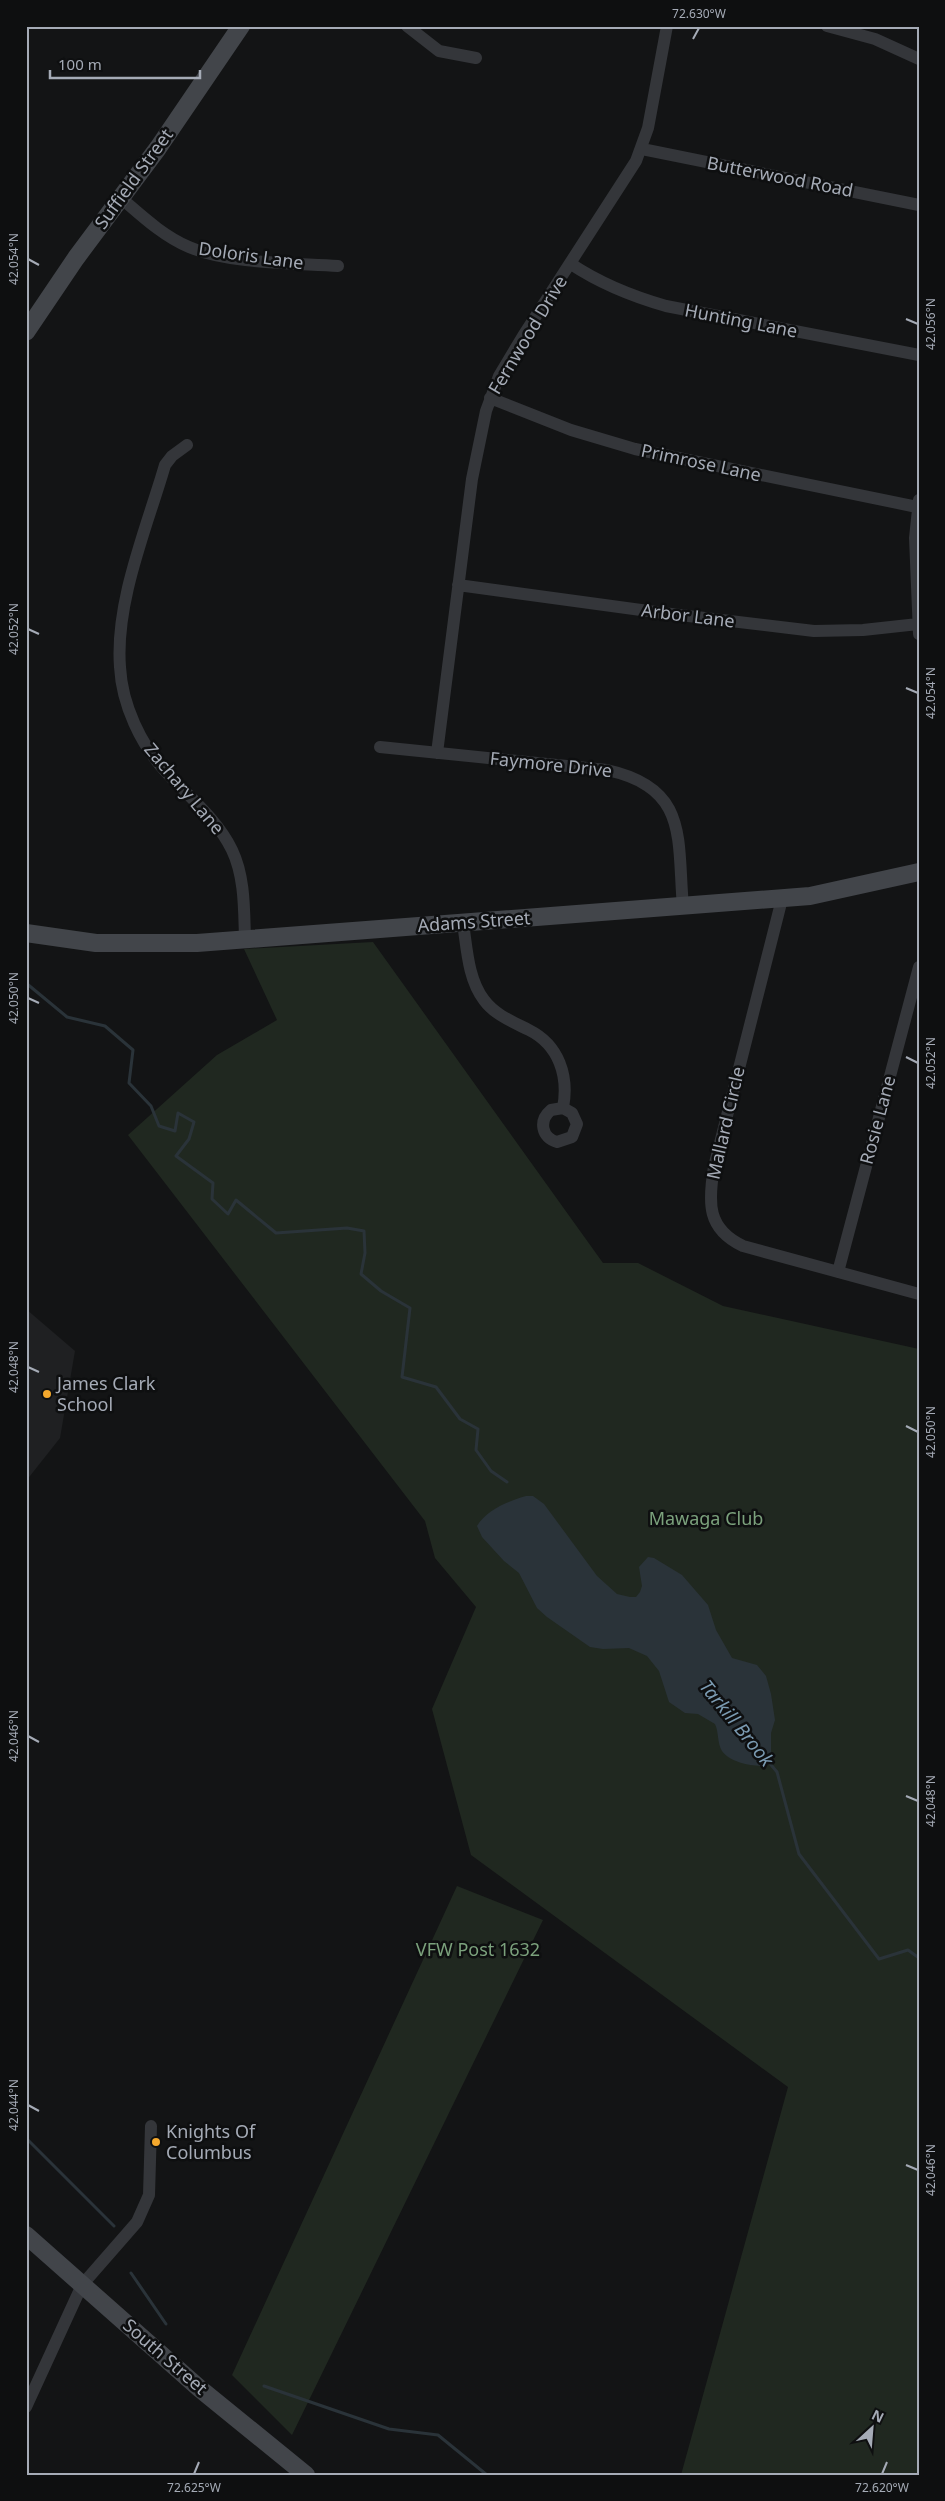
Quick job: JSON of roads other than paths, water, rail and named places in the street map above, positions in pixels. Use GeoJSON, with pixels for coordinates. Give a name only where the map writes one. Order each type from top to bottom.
{"type":"FeatureCollection","features":[{"type":"Feature","properties":{"kind":"street","name":"Suffield Street"},"geometry":{"type":"LineString","coordinates":[[26,332],[76,258],[121,198],[241,26]]}},
{"type":"Feature","properties":{"kind":"street"},"geometry":{"type":"LineString","coordinates":[[407,26],[439,51],[476,58]]}},
{"type":"Feature","properties":{"kind":"street","name":"Fernwood Drive"},"geometry":{"type":"LineString","coordinates":[[437,753],[476,452],[490,398],[523,336],[628,175],[642,149],[667,26]]}},
{"type":"Feature","properties":{"kind":"street"},"geometry":{"type":"LineString","coordinates":[[828,26],[875,40],[919,59]]}},
{"type":"Feature","properties":{"kind":"street","name":"Butterwood Road"},"geometry":{"type":"LineString","coordinates":[[642,149],[919,205]]}},
{"type":"Feature","properties":{"kind":"street","name":"Doloris Lane"},"geometry":{"type":"LineString","coordinates":[[121,198],[161,231],[188,247],[208,254],[255,260],[338,266]]}},
{"type":"Feature","properties":{"kind":"street","name":"Hunting Lane"},"geometry":{"type":"LineString","coordinates":[[571,264],[592,278],[613,288],[634,297],[666,306],[919,356]]}},
{"type":"Feature","properties":{"kind":"street","name":"Primrose Lane"},"geometry":{"type":"LineString","coordinates":[[490,398],[571,430],[635,449],[918,503]]}},
{"type":"Feature","properties":{"kind":"street","name":"Zachary Lane"},"geometry":{"type":"LineString","coordinates":[[187,445],[168,460],[157,493],[124,604],[120,632],[120,668],[129,711],[151,753],[214,822],[234,853],[241,877],[245,939]]}},
{"type":"Feature","properties":{"kind":"street"},"geometry":{"type":"LineString","coordinates":[[918,503],[915,538],[919,634]]}},
{"type":"Feature","properties":{"kind":"street","name":"Arbor Lane"},"geometry":{"type":"LineString","coordinates":[[458,585],[653,612],[814,631],[863,630],[918,624]]}},
{"type":"Feature","properties":{"kind":"street","name":"Faymore Drive"},"geometry":{"type":"LineString","coordinates":[[380,747],[607,770],[632,776],[649,784],[665,800],[674,822],[683,907]]}},
{"type":"Feature","properties":{"kind":"street","name":"Adams Street"},"geometry":{"type":"LineString","coordinates":[[26,933],[96,943],[139,945],[245,939],[782,899],[855,888],[919,872]]}},
{"type":"Feature","properties":{"kind":"street","name":"Mallard Circle"},"geometry":{"type":"LineString","coordinates":[[782,899],[714,1167],[710,1194],[712,1214],[724,1235],[743,1246],[919,1294]]}},
{"type":"Feature","properties":{"kind":"street"},"geometry":{"type":"LineString","coordinates":[[463,923],[473,979],[484,1000],[502,1016],[540,1036],[556,1054],[564,1076],[565,1096],[563,1108]]}},
{"type":"Feature","properties":{"kind":"street","name":"Rosie Lane"},"geometry":{"type":"LineString","coordinates":[[838,1272],[919,967]]}},
{"type":"Feature","properties":{"kind":"street"},"geometry":{"type":"LineString","coordinates":[[26,2407],[82,2284],[137,2222],[149,2195],[152,2126]]}},
{"type":"Feature","properties":{"kind":"street","name":"South Street"},"geometry":{"type":"LineString","coordinates":[[26,2235],[206,2394],[306,2475]]}},
{"type":"Feature","properties":{"kind":"water"},"geometry":{"type":"Polygon","coordinates":[[[526,1496],[533,1496],[544,1504],[597,1576],[617,1594],[636,1597],[642,1586],[639,1567],[648,1557],[654,1558],[682,1575],[708,1605],[716,1630],[732,1658],[757,1665],[766,1676],[775,1720],[771,1733],[771,1759],[768,1764],[750,1765],[726,1755],[720,1748],[715,1724],[698,1714],[685,1713],[669,1702],[659,1671],[647,1656],[629,1648],[603,1649],[590,1647],[537,1608],[519,1573],[504,1561],[482,1537],[477,1526],[492,1510],[526,1496]]]}},
{"type":"Feature","properties":{"kind":"waterway","name":"Tarkill Brook"},"geometry":{"type":"LineString","coordinates":[[26,983],[67,1017],[105,1026],[133,1050],[129,1083],[151,1106],[159,1126],[175,1131],[178,1113],[194,1122],[189,1139],[176,1156],[213,1183],[212,1199],[228,1214],[236,1200],[276,1233],[347,1228],[364,1231],[365,1253],[361,1274],[381,1291],[410,1308],[402,1377],[436,1387],[460,1419],[478,1429],[476,1450],[491,1471],[507,1482]]}},
{"type":"Feature","properties":{"kind":"waterway","name":"Tarkill Brook"},"geometry":{"type":"LineString","coordinates":[[767,1760],[777,1772],[799,1854],[879,1959],[908,1950],[919,1958]]}},
{"type":"Feature","properties":{"kind":"waterway"},"geometry":{"type":"LineString","coordinates":[[26,2138],[114,2226]]}},
{"type":"Feature","properties":{"kind":"waterway"},"geometry":{"type":"LineString","coordinates":[[131,2273],[166,2324]]}},
{"type":"Feature","properties":{"kind":"waterway"},"geometry":{"type":"LineString","coordinates":[[264,2386],[389,2429],[438,2435],[487,2475]]}},
{"type":"Feature","properties":{"kind":"place","name":"James Clark School"},"geometry":{"type":"Point","coordinates":[47,1394]}},
{"type":"Feature","properties":{"kind":"place","name":"Knights Of Columbus"},"geometry":{"type":"Point","coordinates":[156,2142]}},
{"type":"Feature","properties":{"kind":"park label","name":"Mawaga Club"},"geometry":{"type":"Point","coordinates":[706,1519]}},
{"type":"Feature","properties":{"kind":"park label","name":"VFW Post 1632"},"geometry":{"type":"Point","coordinates":[478,1950]}}]}
